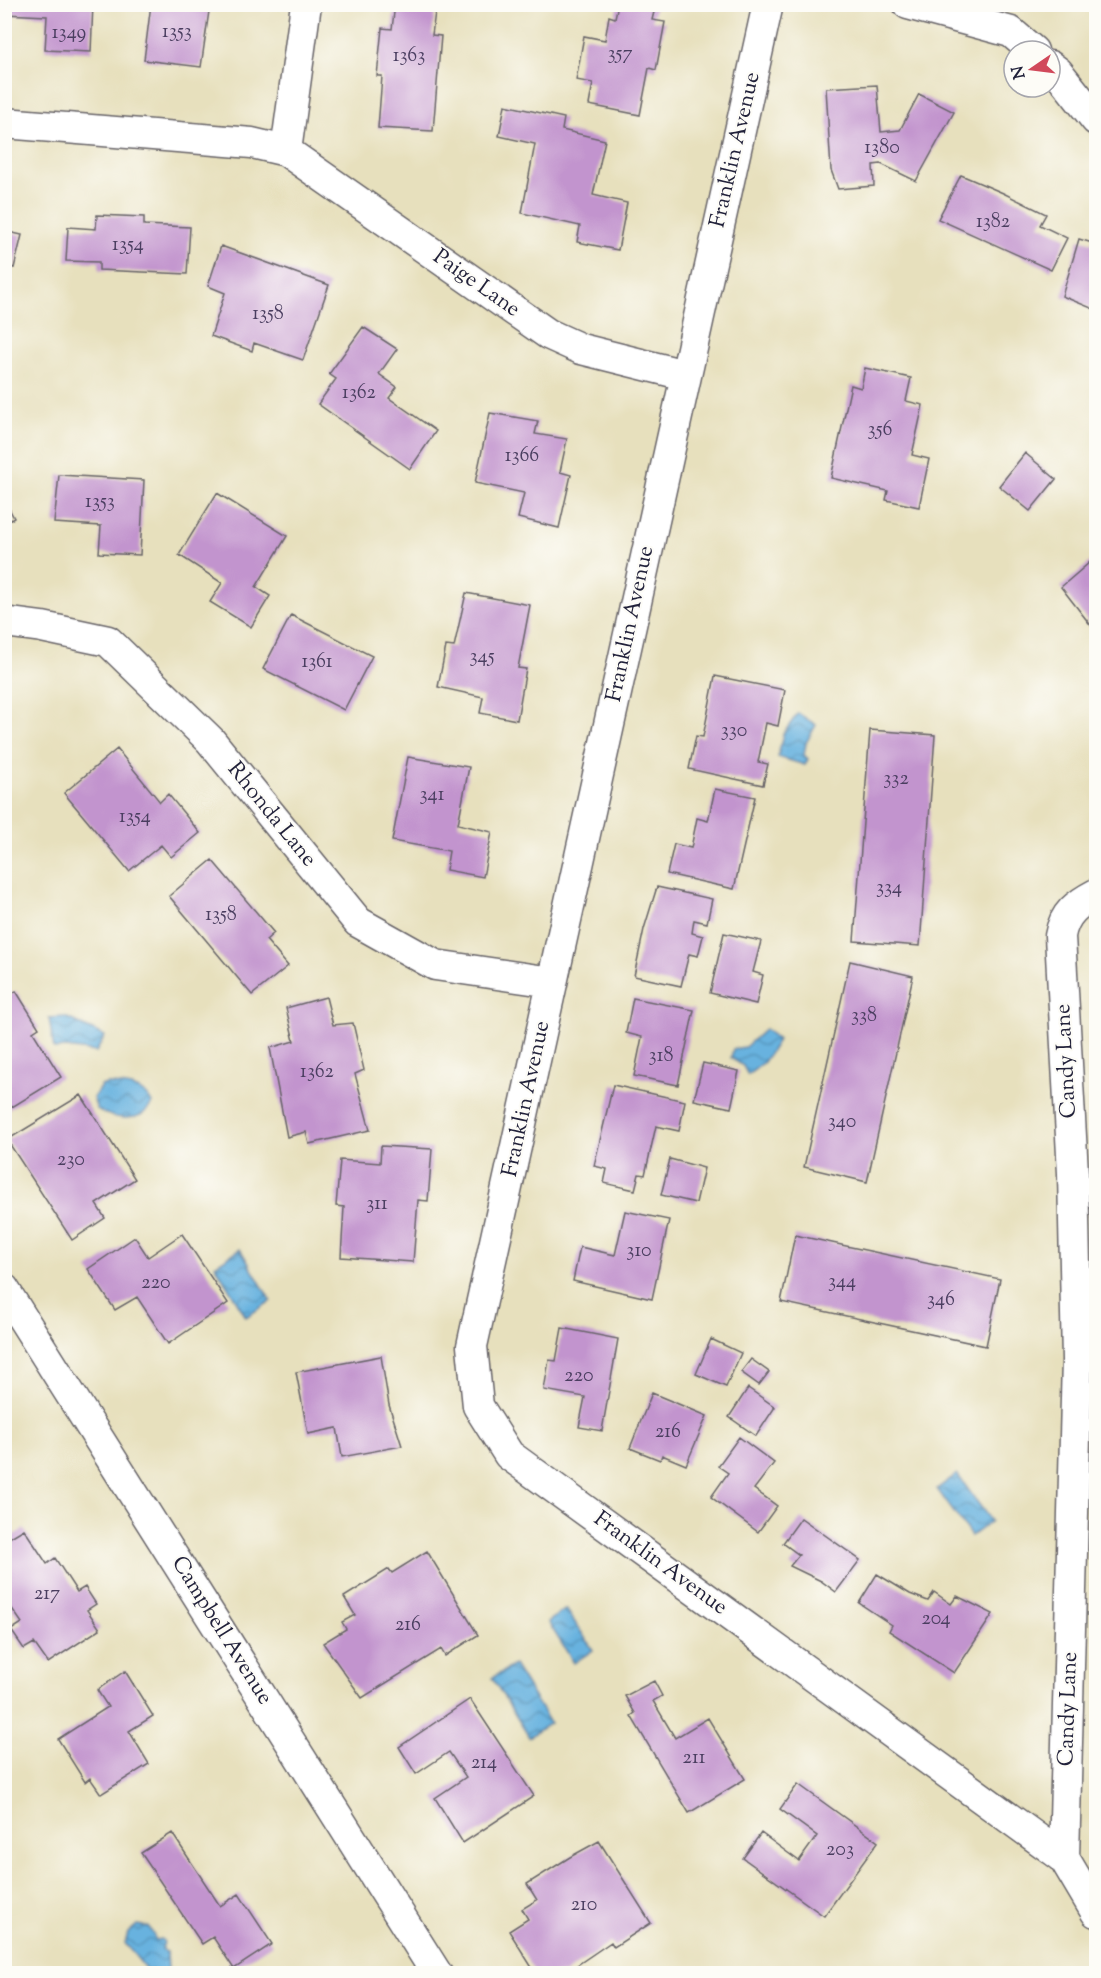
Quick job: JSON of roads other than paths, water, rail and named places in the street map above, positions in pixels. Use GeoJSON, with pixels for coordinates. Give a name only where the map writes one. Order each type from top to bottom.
{"type":"FeatureCollection","features":[{"type":"Feature","properties":{"kind":"street"},"geometry":{"type":"LineString","coordinates":[[286,151],[306,4]]}},
{"type":"Feature","properties":{"kind":"street","name":"Franklin Avenue"},"geometry":{"type":"LineString","coordinates":[[768,4],[472,1346],[478,1406],[509,1455],[1064,1858],[1096,1912]]}},
{"type":"Feature","properties":{"kind":"street"},"geometry":{"type":"LineString","coordinates":[[908,4],[1011,32],[1019,39]]}},
{"type":"Feature","properties":{"kind":"street"},"geometry":{"type":"LineString","coordinates":[[1062,77],[1096,120]]}},
{"type":"Feature","properties":{"kind":"street","name":"Paige Lane"},"geometry":{"type":"LineString","coordinates":[[4,123],[252,142],[286,151],[548,334],[581,348],[685,375]]}},
{"type":"Feature","properties":{"kind":"street","name":"Rhonda Lane"},"geometry":{"type":"LineString","coordinates":[[4,622],[42,627],[108,641],[210,740],[358,922],[435,964],[552,982]]}},
{"type":"Feature","properties":{"kind":"street","name":"Candy Lane"},"geometry":{"type":"LineString","coordinates":[[1064,1858],[1077,1360],[1073,1173],[1060,936],[1062,925],[1069,911],[1096,894]]}},
{"type":"Feature","properties":{"kind":"street","name":"Campbell Avenue"},"geometry":{"type":"LineString","coordinates":[[4,1289],[437,1974]]}},
{"type":"Feature","properties":{"kind":"water"},"geometry":{"type":"Polygon","coordinates":[[[798,713],[816,725],[806,743],[804,755],[808,759],[805,765],[778,757],[783,734],[798,713]]]}},
{"type":"Feature","properties":{"kind":"water"},"geometry":{"type":"Polygon","coordinates":[[[65,1017],[105,1036],[96,1052],[66,1048],[54,1049],[49,1018],[65,1017]]]}},
{"type":"Feature","properties":{"kind":"water"},"geometry":{"type":"Polygon","coordinates":[[[765,1029],[778,1040],[764,1062],[748,1075],[743,1066],[731,1058],[733,1049],[745,1047],[765,1029]]]}},
{"type":"Feature","properties":{"kind":"water"},"geometry":{"type":"Polygon","coordinates":[[[107,1084],[139,1090],[152,1103],[147,1110],[134,1117],[111,1116],[97,1109],[93,1098],[101,1086],[107,1084]]]}},
{"type":"Feature","properties":{"kind":"water"},"geometry":{"type":"Polygon","coordinates":[[[240,1249],[271,1301],[246,1317],[215,1265],[240,1249]]]}},
{"type":"Feature","properties":{"kind":"water"},"geometry":{"type":"Polygon","coordinates":[[[957,1474],[991,1521],[971,1536],[937,1489],[957,1474]]]}},
{"type":"Feature","properties":{"kind":"water"},"geometry":{"type":"Polygon","coordinates":[[[566,1609],[593,1650],[574,1663],[548,1622],[566,1609]]]}},
{"type":"Feature","properties":{"kind":"water"},"geometry":{"type":"Polygon","coordinates":[[[514,1665],[550,1723],[529,1737],[492,1678],[514,1665]]]}},
{"type":"Feature","properties":{"kind":"water"},"geometry":{"type":"Polygon","coordinates":[[[137,1925],[149,1927],[156,1940],[162,1939],[164,1943],[162,1949],[167,1953],[168,1971],[166,1973],[149,1973],[125,1943],[128,1933],[137,1925]]]}}]}
